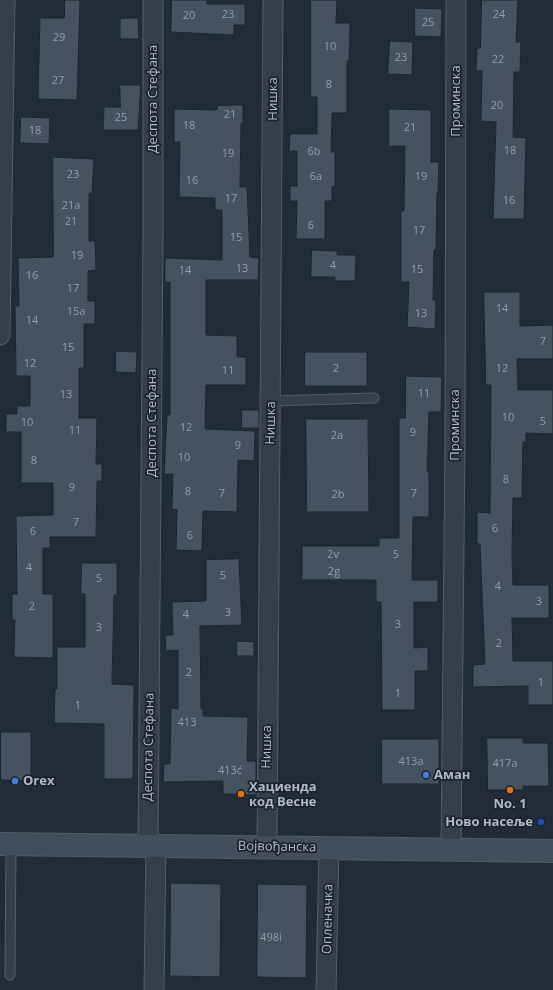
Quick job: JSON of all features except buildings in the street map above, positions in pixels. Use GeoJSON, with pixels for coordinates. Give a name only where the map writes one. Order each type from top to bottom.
{"type":"FeatureCollection","features":[{"type":"Feature","properties":{"kind":"main road","name":"Војвођанска"},"geometry":{"type":"LineString","coordinates":[[5,844],[267,846],[553,851]]}},
{"type":"Feature","properties":{"kind":"street"},"geometry":{"type":"LineString","coordinates":[[0,335],[5,0]]}},
{"type":"Feature","properties":{"kind":"street","name":"Деспота Стефана"},"geometry":{"type":"LineString","coordinates":[[153,0],[154,234],[152,846],[154,990]]}},
{"type":"Feature","properties":{"kind":"street","name":"Нишка"},"geometry":{"type":"LineString","coordinates":[[267,846],[273,0]]}},
{"type":"Feature","properties":{"kind":"street","name":"Проминска"},"geometry":{"type":"LineString","coordinates":[[451,850],[455,442],[456,0]]}},
{"type":"Feature","properties":{"kind":"street","name":"Опленачка"},"geometry":{"type":"LineString","coordinates":[[326,990],[329,848]]}},
{"type":"Feature","properties":{"kind":"lane"},"geometry":{"type":"LineString","coordinates":[[271,401],[374,398]]}},
{"type":"Feature","properties":{"kind":"lane"},"geometry":{"type":"LineString","coordinates":[[5,844],[10,975]]}},
{"type":"Feature","properties":{"kind":"place","name":"Аман"},"geometry":{"type":"Point","coordinates":[426,775]}},
{"type":"Feature","properties":{"kind":"place","name":"Orex"},"geometry":{"type":"Point","coordinates":[15,781]}},
{"type":"Feature","properties":{"kind":"place","name":"No. 1"},"geometry":{"type":"Point","coordinates":[510,790]}},
{"type":"Feature","properties":{"kind":"place","name":"Хациенда код Весне"},"geometry":{"type":"Point","coordinates":[241,794]}},
{"type":"Feature","properties":{"kind":"place","name":"Ново насеље"},"geometry":{"type":"Point","coordinates":[541,822]}}]}
